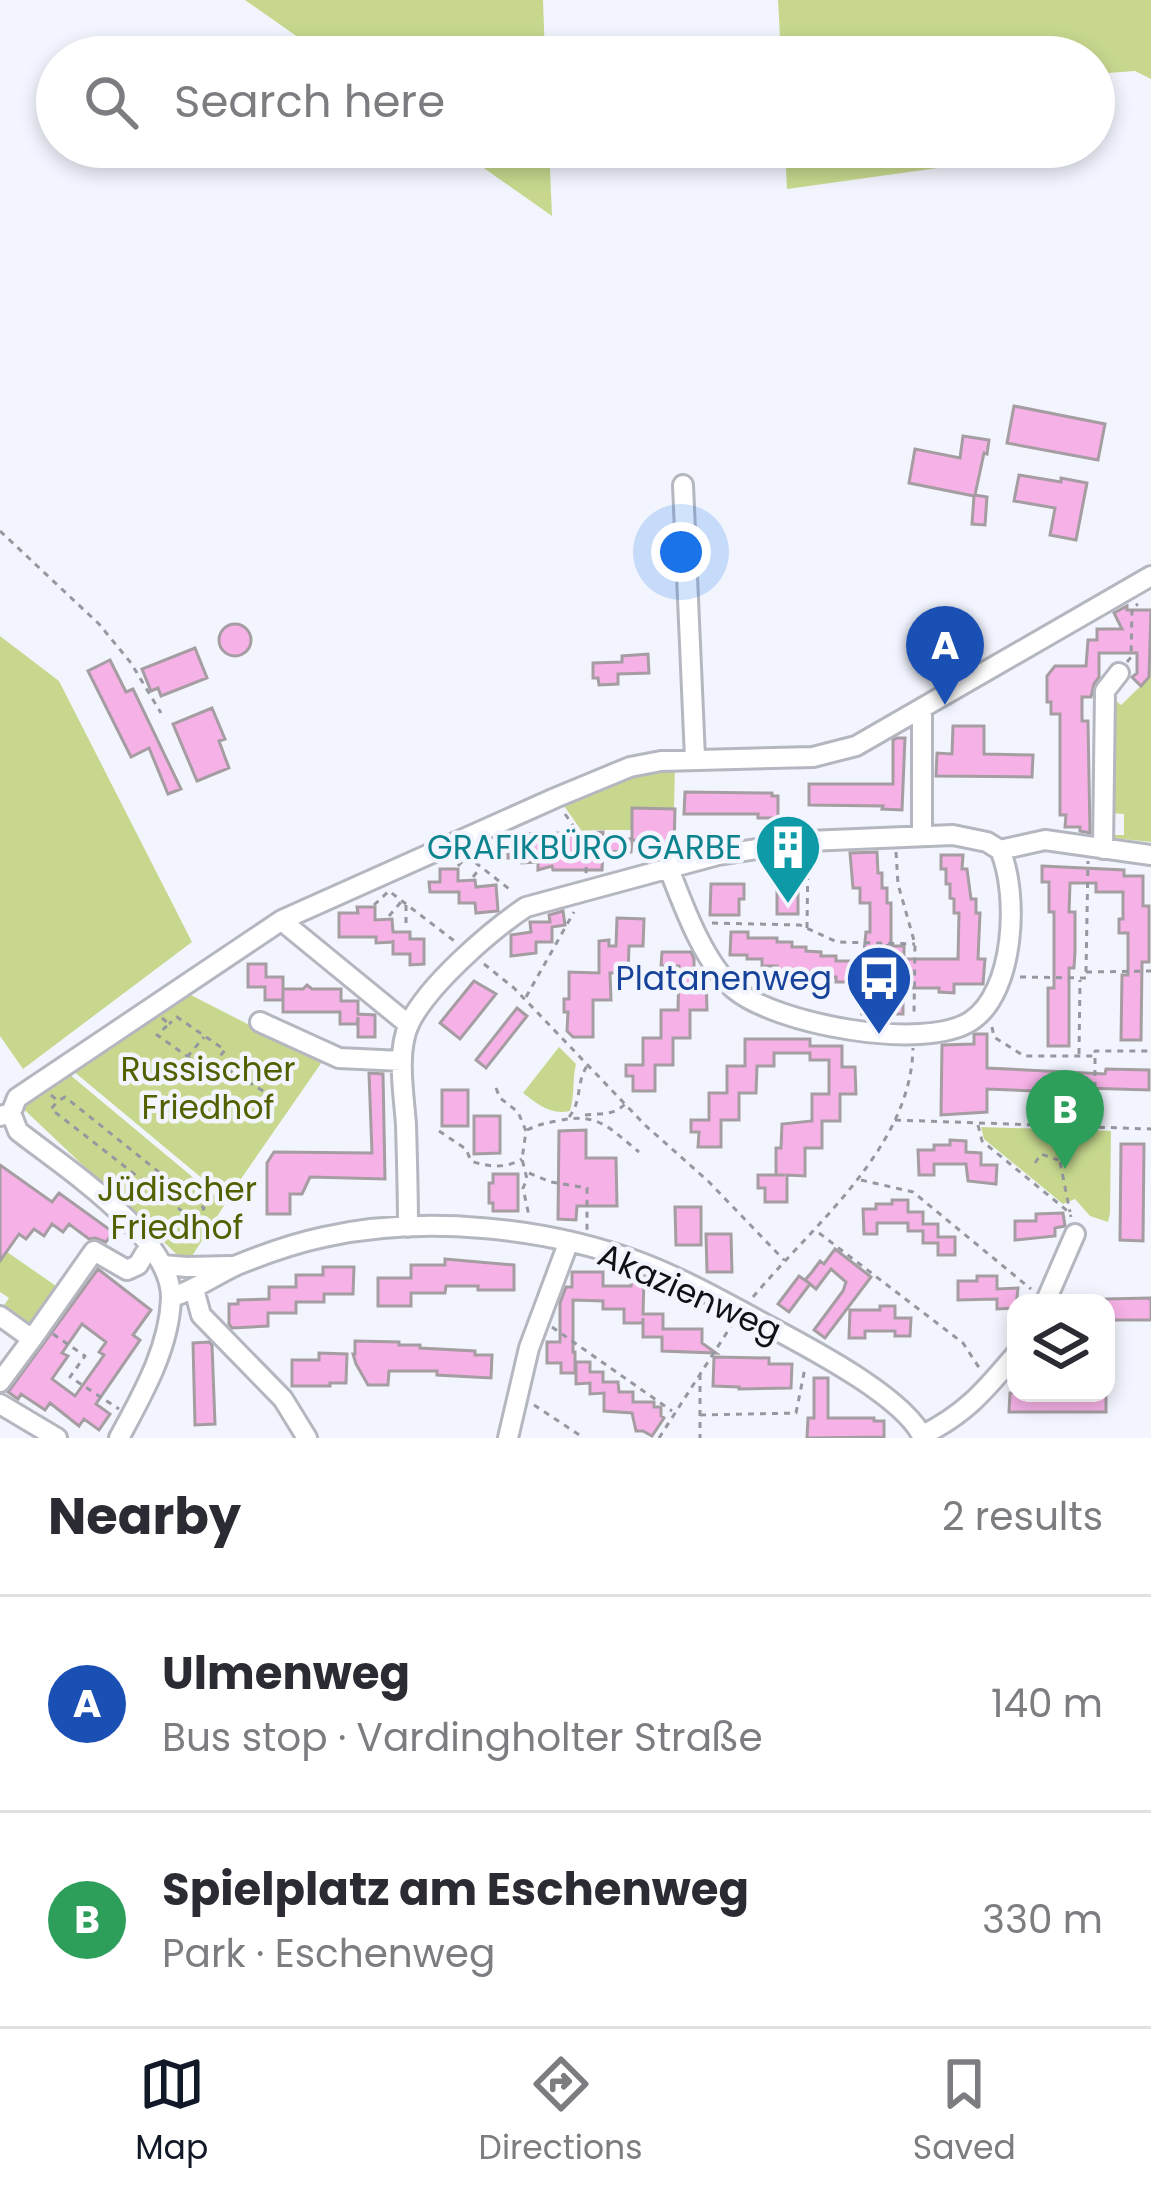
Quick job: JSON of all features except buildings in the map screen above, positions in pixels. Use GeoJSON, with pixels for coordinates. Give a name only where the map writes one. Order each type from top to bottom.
{"type":"FeatureCollection","features":[{"type":"Feature","properties":{"kind":"street"},"geometry":{"type":"LineString","coordinates":[[683,485],[695,758]]}},
{"type":"Feature","properties":{"kind":"street"},"geometry":{"type":"LineString","coordinates":[[119,1438],[162,1347],[172,1297],[163,1264],[124,1215],[18,1130],[5,1115],[17,1098],[295,913],[630,767],[695,758],[813,757],[856,746],[1151,576]]}},
{"type":"Feature","properties":{"kind":"street"},"geometry":{"type":"LineString","coordinates":[[1096,848],[1105,691],[1119,673]]}},
{"type":"Feature","properties":{"kind":"street"},"geometry":{"type":"LineString","coordinates":[[922,708],[922,835]]}},
{"type":"Feature","properties":{"kind":"street"},"geometry":{"type":"LineString","coordinates":[[408,1227],[403,1061],[409,1025],[436,987],[502,923],[526,907],[586,891],[670,868],[718,855],[808,841],[969,837],[1000,850],[1009,869],[1012,912],[1000,977],[986,1008],[954,1028],[914,1033],[858,1031],[789,1017],[758,1006],[732,987],[692,923],[670,868]]}},
{"type":"Feature","properties":{"kind":"street"},"geometry":{"type":"LineString","coordinates":[[1000,850],[1045,840],[1151,855]]}},
{"type":"Feature","properties":{"kind":"street"},"geometry":{"type":"LineString","coordinates":[[288,926],[409,1025]]}},
{"type":"Feature","properties":{"kind":"street"},"geometry":{"type":"LineString","coordinates":[[260,1022],[339,1058],[403,1061]]}},
{"type":"Feature","properties":{"kind":"street","name":"Akazienweg"},"geometry":{"type":"LineString","coordinates":[[234,1266],[322,1238],[408,1227],[536,1234],[578,1243],[642,1263],[809,1347],[905,1411],[922,1436]]}},
{"type":"Feature","properties":{"kind":"street"},"geometry":{"type":"LineString","coordinates":[[1049,1294],[1075,1234]]}},
{"type":"Feature","properties":{"kind":"street","name":"Akazienweg"},"geometry":{"type":"LineString","coordinates":[[508,1438],[540,1319],[578,1243]]}},
{"type":"Feature","properties":{"kind":"street"},"geometry":{"type":"LineString","coordinates":[[0,1382],[94,1251],[127,1270],[138,1265],[150,1245]]}},
{"type":"Feature","properties":{"kind":"street"},"geometry":{"type":"LineString","coordinates":[[163,1264],[234,1266]]}},
{"type":"Feature","properties":{"kind":"street"},"geometry":{"type":"LineString","coordinates":[[172,1297],[234,1266]]}},
{"type":"Feature","properties":{"kind":"street"},"geometry":{"type":"LineString","coordinates":[[194,1288],[202,1315],[283,1399],[307,1438]]}},
{"type":"Feature","properties":{"kind":"street"},"geometry":{"type":"LineString","coordinates":[[0,1316],[36,1333]]}},
{"type":"Feature","properties":{"kind":"street"},"geometry":{"type":"LineString","coordinates":[[922,1436],[954,1420],[1007,1365]]}},
{"type":"Feature","properties":{"kind":"street"},"geometry":{"type":"LineString","coordinates":[[0,1404],[57,1438]]}},
{"type":"Feature","properties":{"kind":"path"},"geometry":{"type":"LineString","coordinates":[[0,530],[99,624],[130,662],[161,713]]}},
{"type":"Feature","properties":{"kind":"path"},"geometry":{"type":"LineString","coordinates":[[1119,673],[1131,657],[1132,608],[1151,596]]}},
{"type":"Feature","properties":{"kind":"path"},"geometry":{"type":"LineString","coordinates":[[525,999],[586,891],[587,846],[555,798]]}},
{"type":"Feature","properties":{"kind":"path"},"geometry":{"type":"LineString","coordinates":[[659,1438],[742,1312],[858,1179],[895,1120],[910,1080],[915,944],[898,884],[894,836]]}},
{"type":"Feature","properties":{"kind":"path"},"geometry":{"type":"LineString","coordinates":[[807,928],[808,841]]}},
{"type":"Feature","properties":{"kind":"path"},"geometry":{"type":"LineString","coordinates":[[1000,977],[1086,978],[1096,848]]}},
{"type":"Feature","properties":{"kind":"path"},"geometry":{"type":"LineString","coordinates":[[458,866],[467,856],[526,907]]}},
{"type":"Feature","properties":{"kind":"path"},"geometry":{"type":"LineString","coordinates":[[473,877],[482,867]]}},
{"type":"Feature","properties":{"kind":"path"},"geometry":{"type":"LineString","coordinates":[[374,904],[389,891],[514,988],[785,1262]]}},
{"type":"Feature","properties":{"kind":"path"},"geometry":{"type":"LineString","coordinates":[[389,916],[404,902]]}},
{"type":"Feature","properties":{"kind":"path"},"geometry":{"type":"LineString","coordinates":[[404,902],[406,927]]}},
{"type":"Feature","properties":{"kind":"path"},"geometry":{"type":"LineString","coordinates":[[692,923],[800,925],[837,942],[915,944]]}},
{"type":"Feature","properties":{"kind":"path"},"geometry":{"type":"LineString","coordinates":[[887,942],[888,1033]]}},
{"type":"Feature","properties":{"kind":"path"},"geometry":{"type":"LineString","coordinates":[[1086,972],[1151,971]]}},
{"type":"Feature","properties":{"kind":"path"},"geometry":{"type":"LineString","coordinates":[[1078,1057],[1080,978]]}},
{"type":"Feature","properties":{"kind":"path"},"geometry":{"type":"LineString","coordinates":[[149,1007],[169,1024]]}},
{"type":"Feature","properties":{"kind":"path"},"geometry":{"type":"LineString","coordinates":[[986,1008],[994,1037],[1024,1056],[1095,1056]]}},
{"type":"Feature","properties":{"kind":"path"},"geometry":{"type":"LineString","coordinates":[[177,1017],[205,1036],[225,1051],[208,1071],[157,1035],[177,1017]]}},
{"type":"Feature","properties":{"kind":"path"},"geometry":{"type":"LineString","coordinates":[[187,1057],[205,1036]]}},
{"type":"Feature","properties":{"kind":"path"},"geometry":{"type":"LineString","coordinates":[[1095,1127],[1095,1051],[1151,1051]]}},
{"type":"Feature","properties":{"kind":"path"},"geometry":{"type":"LineString","coordinates":[[215,1062],[278,1100]]}},
{"type":"Feature","properties":{"kind":"path"},"geometry":{"type":"LineString","coordinates":[[567,1119],[577,1105],[587,1065]]}},
{"type":"Feature","properties":{"kind":"path"},"geometry":{"type":"LineString","coordinates":[[38,1084],[58,1101]]}},
{"type":"Feature","properties":{"kind":"path"},"geometry":{"type":"LineString","coordinates":[[496,1088],[500,1098],[518,1112],[526,1131],[523,1188],[536,1234]]}},
{"type":"Feature","properties":{"kind":"path"},"geometry":{"type":"LineString","coordinates":[[65,1097],[204,1208],[196,1222],[51,1109],[58,1101],[65,1097]]}},
{"type":"Feature","properties":{"kind":"path"},"geometry":{"type":"LineString","coordinates":[[526,1131],[583,1115],[618,1112],[626,1105]]}},
{"type":"Feature","properties":{"kind":"path"},"geometry":{"type":"LineString","coordinates":[[583,1115],[639,1152]]}},
{"type":"Feature","properties":{"kind":"path"},"geometry":{"type":"LineString","coordinates":[[895,1120],[1151,1129]]}},
{"type":"Feature","properties":{"kind":"path"},"geometry":{"type":"LineString","coordinates":[[978,1124],[982,1141],[1070,1213]]}},
{"type":"Feature","properties":{"kind":"path"},"geometry":{"type":"LineString","coordinates":[[1052,1125],[1075,1234]]}},
{"type":"Feature","properties":{"kind":"path"},"geometry":{"type":"LineString","coordinates":[[439,1131],[466,1149],[471,1161],[484,1166],[522,1160]]}},
{"type":"Feature","properties":{"kind":"path"},"geometry":{"type":"LineString","coordinates":[[1035,1163],[1041,1154],[1060,1160]]}},
{"type":"Feature","properties":{"kind":"path"},"geometry":{"type":"LineString","coordinates":[[527,1173],[587,1188],[578,1243]]}},
{"type":"Feature","properties":{"kind":"path"},"geometry":{"type":"LineString","coordinates":[[858,1179],[914,1192],[1036,1294]]}},
{"type":"Feature","properties":{"kind":"path"},"geometry":{"type":"LineString","coordinates":[[816,1231],[963,1343],[977,1361],[987,1388]]}},
{"type":"Feature","properties":{"kind":"path"},"geometry":{"type":"LineString","coordinates":[[540,1319],[675,1413]]}},
{"type":"Feature","properties":{"kind":"path"},"geometry":{"type":"LineString","coordinates":[[36,1333],[85,1356],[70,1377],[130,1417]]}},
{"type":"Feature","properties":{"kind":"path","name":"Akazienweg"},"geometry":{"type":"LineString","coordinates":[[700,1415],[796,1413],[809,1347]]}},
{"type":"Feature","properties":{"kind":"path","name":"Akazienweg"},"geometry":{"type":"LineString","coordinates":[[700,1371],[700,1438]]}},
{"type":"Feature","properties":{"kind":"path"},"geometry":{"type":"LineString","coordinates":[[518,1394],[584,1438]]}},
{"type":"Feature","properties":{"kind":"green space"},"geometry":{"type":"Polygon","coordinates":[[[245,0],[543,0],[544,36],[296,36],[245,0]]]}},
{"type":"Feature","properties":{"kind":"green space"},"geometry":{"type":"Polygon","coordinates":[[[778,0],[1151,0],[1151,79],[1135,71],[1115,72],[1115,36],[780,36],[778,0]]]}},
{"type":"Feature","properties":{"kind":"green space"},"geometry":{"type":"Polygon","coordinates":[[[484,168],[550,168],[552,216],[484,168]]]}},
{"type":"Feature","properties":{"kind":"green space"},"geometry":{"type":"Polygon","coordinates":[[[786,168],[938,168],[787,189],[786,168]]]}},
{"type":"Feature","properties":{"kind":"green space"},"geometry":{"type":"Polygon","coordinates":[[[0,636],[59,681],[192,942],[23,1069],[0,1036],[0,636]]]}},
{"type":"Feature","properties":{"kind":"green space"},"geometry":{"type":"Polygon","coordinates":[[[1151,659],[1151,842],[1113,838],[1124,835],[1124,814],[1109,813],[1113,698],[1121,705],[1149,678],[1151,659]]]}},
{"type":"Feature","properties":{"kind":"green space"},"geometry":{"type":"Polygon","coordinates":[[[675,767],[674,809],[633,808],[632,830],[591,830],[590,843],[562,803],[632,773],[675,767]]]}},
{"type":"Feature","properties":{"kind":"green space","name":"Russischer Friedhof"},"geometry":{"type":"Polygon","coordinates":[[[179,989],[322,1062],[227,1199],[66,1065],[179,989]]]}},
{"type":"Feature","properties":{"kind":"green space"},"geometry":{"type":"Polygon","coordinates":[[[559,1047],[576,1064],[570,1111],[563,1112],[545,1108],[523,1093],[559,1047]]]}},
{"type":"Feature","properties":{"kind":"green space","name":"Jüdischer Friedhof"},"geometry":{"type":"Polygon","coordinates":[[[63,1069],[225,1204],[187,1264],[13,1099],[63,1069]]]}},
{"type":"Feature","properties":{"kind":"green space"},"geometry":{"type":"Polygon","coordinates":[[[981,1127],[1111,1131],[1108,1222],[1090,1216],[1075,1199],[1063,1204],[984,1139],[981,1127]]]}},
{"type":"Feature","properties":{"kind":"green space"},"geometry":{"type":"Polygon","coordinates":[[[7,1252],[59,1288],[29,1331],[0,1311],[9,1298],[0,1292],[0,1262],[7,1252]]]}},
{"type":"Feature","properties":{"kind":"place","name":"Ulmenweg"},"geometry":{"type":"Point","coordinates":[945,705]}},
{"type":"Feature","properties":{"kind":"place","name":"GRAFIKBÜRO GARBE"},"geometry":{"type":"Point","coordinates":[788,906]}},
{"type":"Feature","properties":{"kind":"place","name":"Platanenweg"},"geometry":{"type":"Point","coordinates":[879,1037]}},
{"type":"Feature","properties":{"kind":"place","name":"Spielplatz am Eschenweg"},"geometry":{"type":"Point","coordinates":[1065,1169]}}]}
